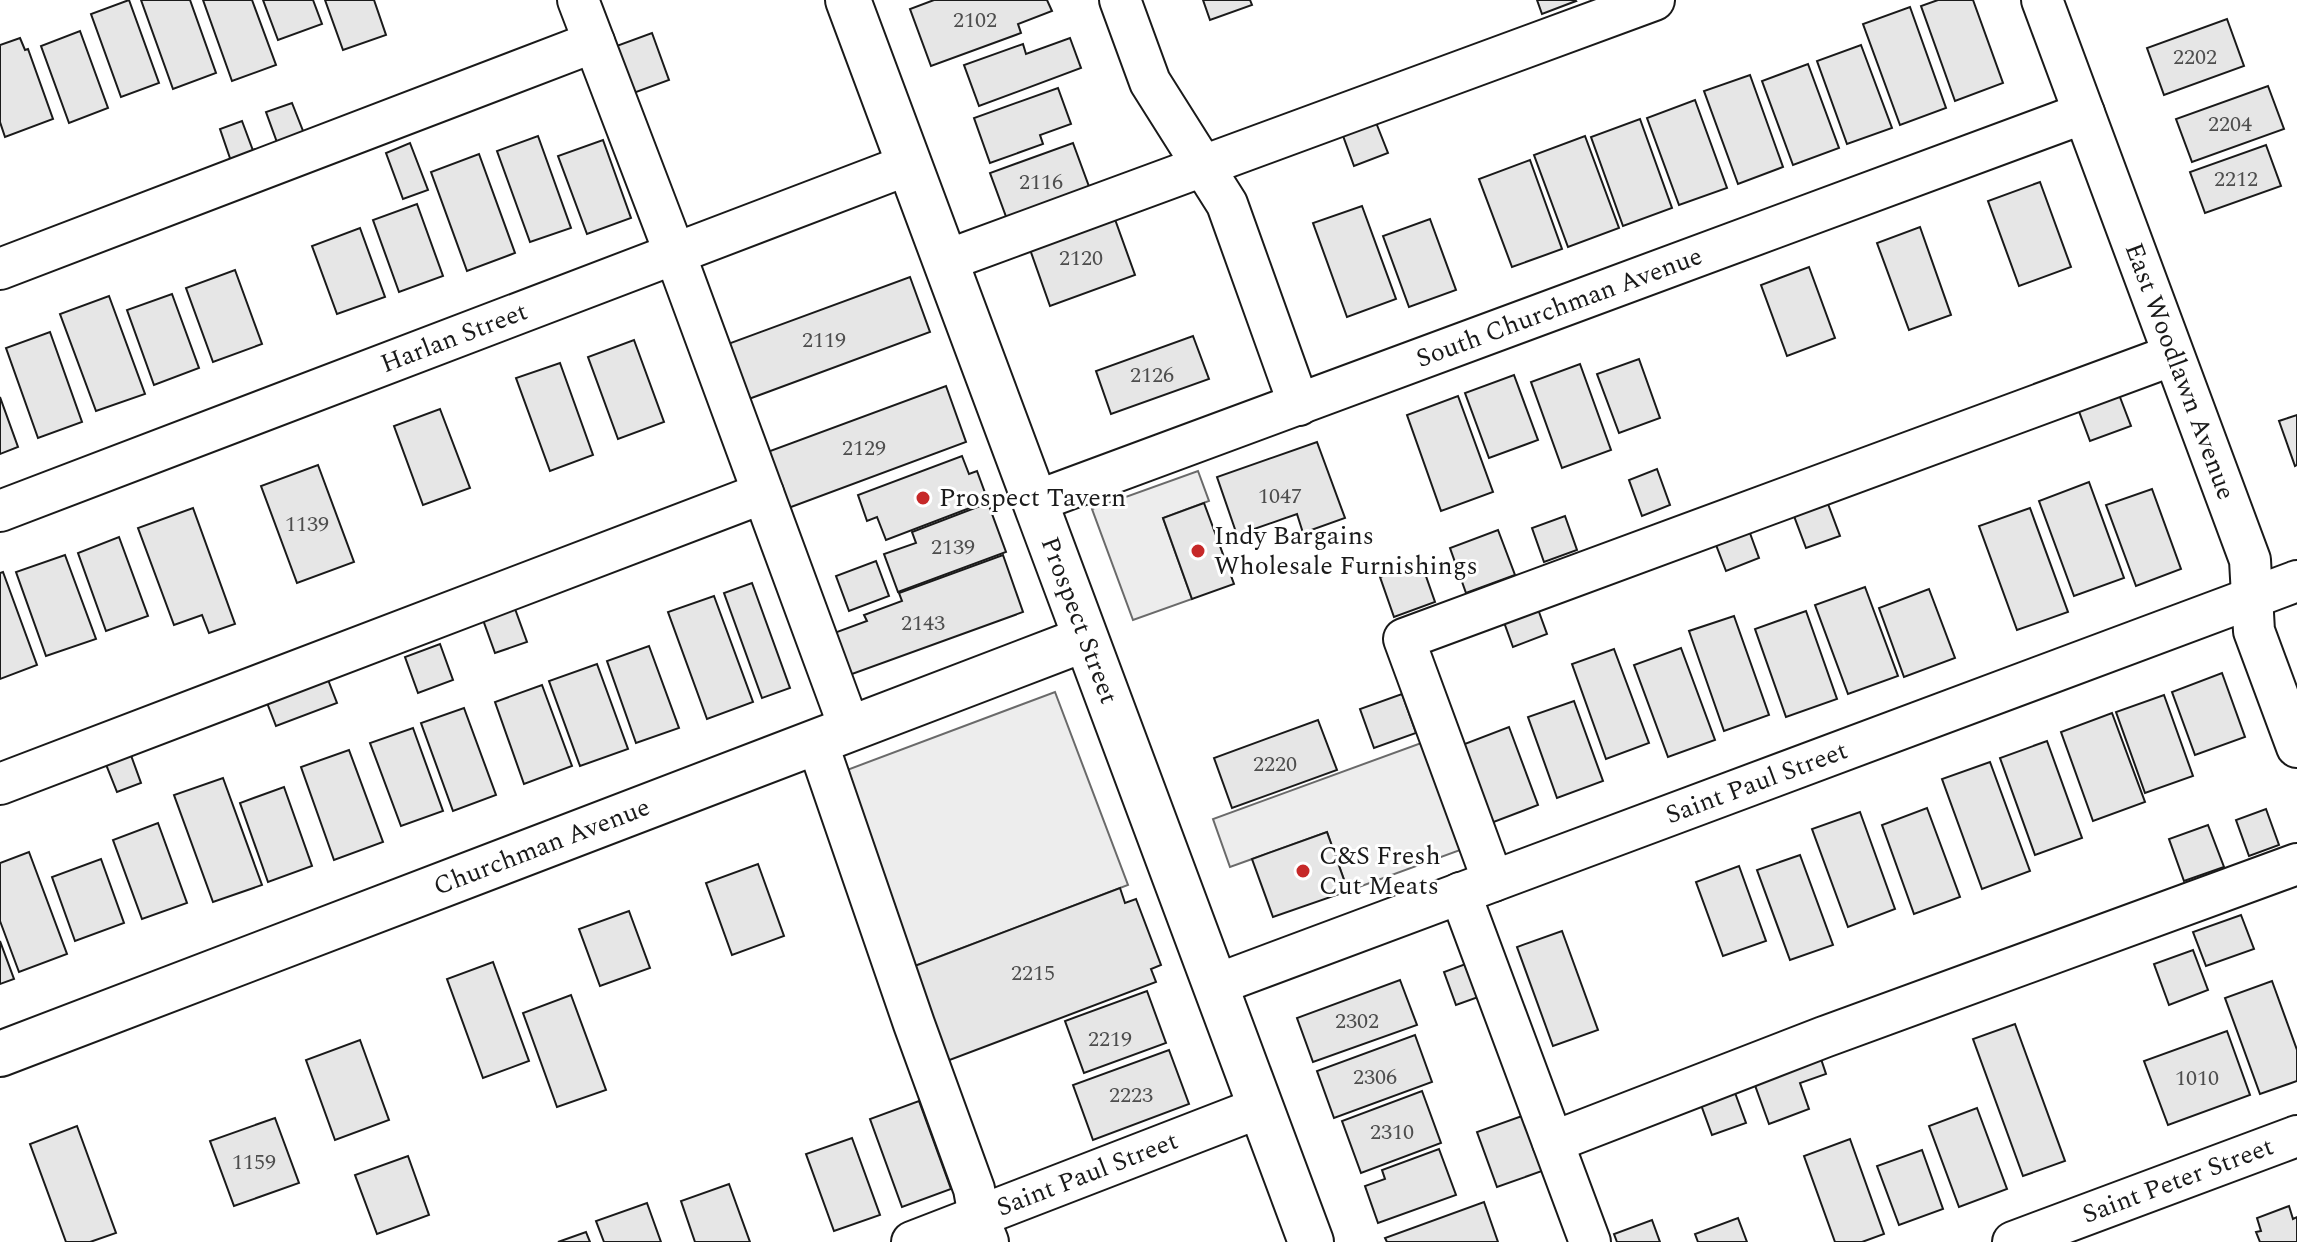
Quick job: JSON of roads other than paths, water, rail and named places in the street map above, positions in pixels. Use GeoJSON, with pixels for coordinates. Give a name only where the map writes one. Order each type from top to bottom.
{"type":"FeatureCollection","features":[{"type":"Feature","properties":{"kind":"main road","name":"Prospect Street"},"geometry":{"type":"LineString","coordinates":[[848,0],[1311,1242]]}},
{"type":"Feature","properties":{"kind":"main road","name":"Churchman Avenue"},"geometry":{"type":"LineString","coordinates":[[0,1054],[1085,639]]}},
{"type":"Feature","properties":{"kind":"street"},"geometry":{"type":"LineString","coordinates":[[578,0],[763,493],[914,1024],[974,1189],[984,1229]]}},
{"type":"Feature","properties":{"kind":"street"},"geometry":{"type":"LineString","coordinates":[[1120,0],[1150,82],[1227,204],[1299,405]]}},
{"type":"Feature","properties":{"kind":"street"},"geometry":{"type":"LineString","coordinates":[[945,261],[1654,0]]}},
{"type":"Feature","properties":{"kind":"street","name":"East Woodlawn Avenue"},"geometry":{"type":"LineString","coordinates":[[2042,0],[2250,560],[2254,631],[2297,747]]}},
{"type":"Feature","properties":{"kind":"street"},"geometry":{"type":"LineString","coordinates":[[0,269],[594,42]]}},
{"type":"Feature","properties":{"kind":"street","name":"South Churchman Avenue"},"geometry":{"type":"LineString","coordinates":[[1034,502],[2084,113]]}},
{"type":"Feature","properties":{"kind":"street","name":"Harlan Street"},"geometry":{"type":"LineString","coordinates":[[0,511],[910,164]]}},
{"type":"Feature","properties":{"kind":"street"},"geometry":{"type":"LineString","coordinates":[[1590,1242],[1553,1142],[1404,639],[2173,355]]}},
{"type":"Feature","properties":{"kind":"street"},"geometry":{"type":"LineString","coordinates":[[0,784],[763,493]]}},
{"type":"Feature","properties":{"kind":"street","name":"Saint Paul Street"},"geometry":{"type":"LineString","coordinates":[[1215,985],[2297,581]]}},
{"type":"Feature","properties":{"kind":"street"},"geometry":{"type":"LineString","coordinates":[[1553,1142],[1824,1037],[2297,864]]}},
{"type":"Feature","properties":{"kind":"street","name":"Saint Paul Street"},"geometry":{"type":"LineString","coordinates":[[912,1242],[984,1229],[1261,1107]]}},
{"type":"Feature","properties":{"kind":"street","name":"Saint Peter Street"},"geometry":{"type":"LineString","coordinates":[[2013,1242],[2297,1136]]}},
{"type":"Feature","properties":{"kind":"place","name":"Prospect Tavern"},"geometry":{"type":"Point","coordinates":[923,498]}},
{"type":"Feature","properties":{"kind":"place","name":"Indy Bargains Wholesale Furnishings"},"geometry":{"type":"Point","coordinates":[1198,551]}},
{"type":"Feature","properties":{"kind":"place","name":"C&S Fresh Cut Meats"},"geometry":{"type":"Point","coordinates":[1303,871]}}]}
